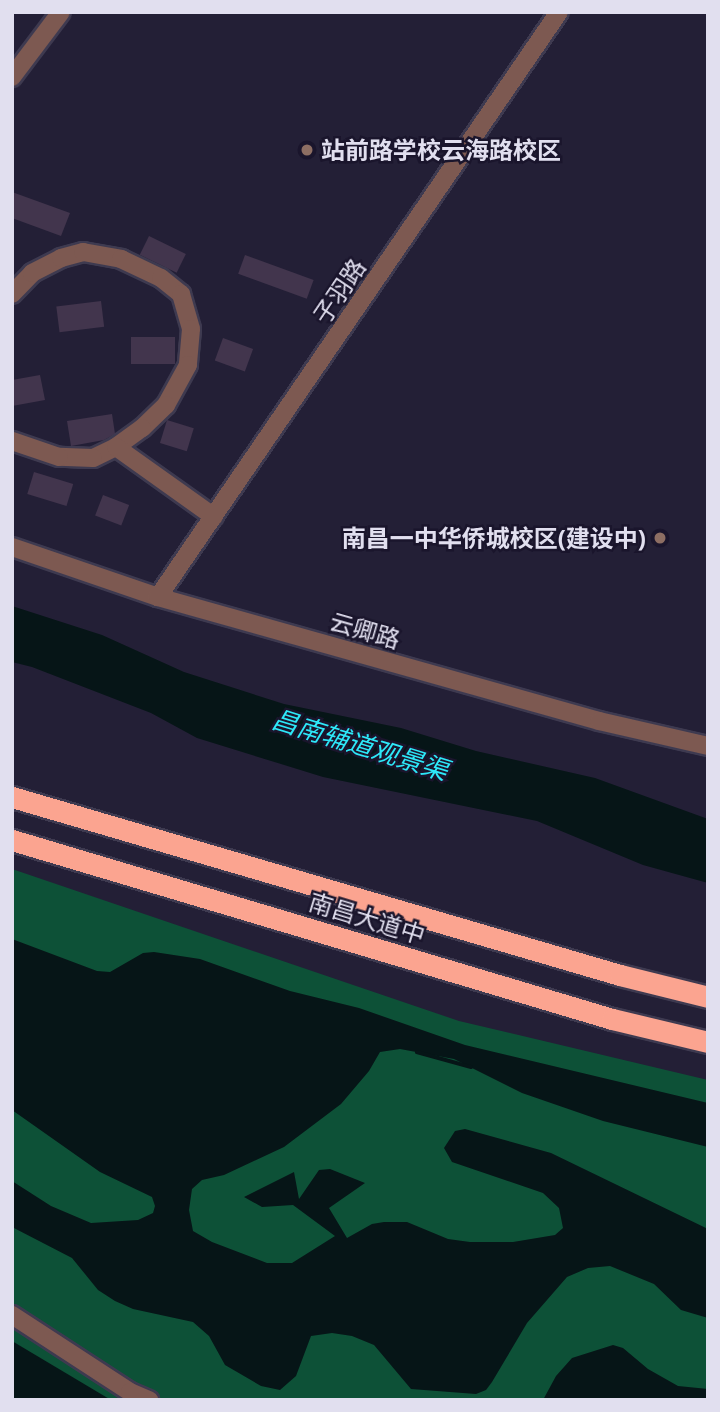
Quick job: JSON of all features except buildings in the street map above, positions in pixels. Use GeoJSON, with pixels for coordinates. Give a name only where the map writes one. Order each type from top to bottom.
{"type":"FeatureCollection","features":[{"type":"Feature","properties":{"kind":"highway"},"geometry":{"type":"LineString","coordinates":[[12,788],[100,823]]}},
{"type":"Feature","properties":{"kind":"highway","name":"南昌大道中"},"geometry":{"type":"LineString","coordinates":[[12,797],[607,971],[708,997]]}},
{"type":"Feature","properties":{"kind":"highway","name":"南昌大道中"},"geometry":{"type":"LineString","coordinates":[[12,840],[612,1019],[708,1042]]}},
{"type":"Feature","properties":{"kind":"highway"},"geometry":{"type":"LineString","coordinates":[[12,847],[78,860]]}},
{"type":"Feature","properties":{"kind":"street"},"geometry":{"type":"LineString","coordinates":[[12,78],[61,12]]}},
{"type":"Feature","properties":{"kind":"street","name":"子羽路"},"geometry":{"type":"LineString","coordinates":[[158,597],[559,12]]}},
{"type":"Feature","properties":{"kind":"street"},"geometry":{"type":"LineString","coordinates":[[12,294],[32,273],[61,258],[83,252],[121,258],[162,278],[181,294],[191,329],[188,365],[166,405],[142,428],[116,447],[93,458],[59,457],[12,441]]}},
{"type":"Feature","properties":{"kind":"street"},"geometry":{"type":"LineString","coordinates":[[116,447],[214,517]]}},
{"type":"Feature","properties":{"kind":"street","name":"云卿路"},"geometry":{"type":"LineString","coordinates":[[12,547],[158,597],[599,721],[708,746]]}},
{"type":"Feature","properties":{"kind":"street"},"geometry":{"type":"LineString","coordinates":[[12,1315],[130,1392],[149,1400]]}},
{"type":"Feature","properties":{"kind":"green space"},"geometry":{"type":"Polygon","coordinates":[[[12,869],[459,1021],[708,1080],[708,1400],[72,1400],[12,1366],[12,869]]]}},
{"type":"Feature","properties":{"kind":"water","name":"昌南辅道观景渠"},"geometry":{"type":"Polygon","coordinates":[[[12,606],[102,635],[184,672],[284,704],[401,728],[476,751],[595,778],[708,819],[708,883],[643,865],[537,821],[323,777],[197,738],[151,713],[32,667],[12,662],[12,606]]]}},
{"type":"Feature","properties":{"kind":"water"},"geometry":{"type":"Polygon","coordinates":[[[12,939],[97,971],[110,972],[143,953],[154,952],[200,959],[290,991],[359,1008],[465,1045],[708,1103],[708,1147],[603,1121],[522,1093],[454,1059],[400,1049],[380,1052],[369,1071],[341,1104],[284,1147],[224,1175],[202,1180],[192,1189],[189,1210],[193,1231],[212,1242],[267,1263],[292,1263],[335,1236],[293,1205],[262,1207],[244,1197],[294,1172],[299,1199],[319,1170],[330,1169],[365,1183],[329,1208],[347,1238],[372,1224],[384,1222],[407,1222],[448,1239],[470,1242],[513,1242],[555,1235],[563,1228],[559,1208],[543,1193],[452,1162],[444,1148],[455,1131],[465,1129],[551,1153],[708,1229],[708,1318],[681,1310],[654,1284],[610,1266],[588,1268],[567,1277],[527,1323],[486,1390],[476,1394],[411,1389],[374,1345],[352,1336],[332,1333],[311,1336],[296,1376],[280,1390],[261,1386],[225,1365],[209,1336],[193,1322],[133,1309],[115,1301],[98,1290],[72,1258],[12,1227],[12,1181],[51,1206],[91,1223],[138,1220],[153,1213],[155,1206],[152,1197],[100,1172],[12,1110],[12,939]]]}},
{"type":"Feature","properties":{"kind":"water"},"geometry":{"type":"Polygon","coordinates":[[[12,1341],[111,1400],[12,1400],[12,1341]]]}},
{"type":"Feature","properties":{"kind":"water"},"geometry":{"type":"Polygon","coordinates":[[[613,1345],[623,1348],[648,1369],[678,1386],[708,1389],[708,1400],[543,1400],[556,1376],[572,1358],[613,1345]]]}},
{"type":"Feature","properties":{"kind":"waterway"},"geometry":{"type":"LineString","coordinates":[[417,1052],[471,1067]]}},
{"type":"Feature","properties":{"kind":"place","name":"站前路学校云海路校区"},"geometry":{"type":"Point","coordinates":[307,150]}},
{"type":"Feature","properties":{"kind":"place","name":"南昌一中华侨城校区(建设中)"},"geometry":{"type":"Point","coordinates":[660,538]}}]}
